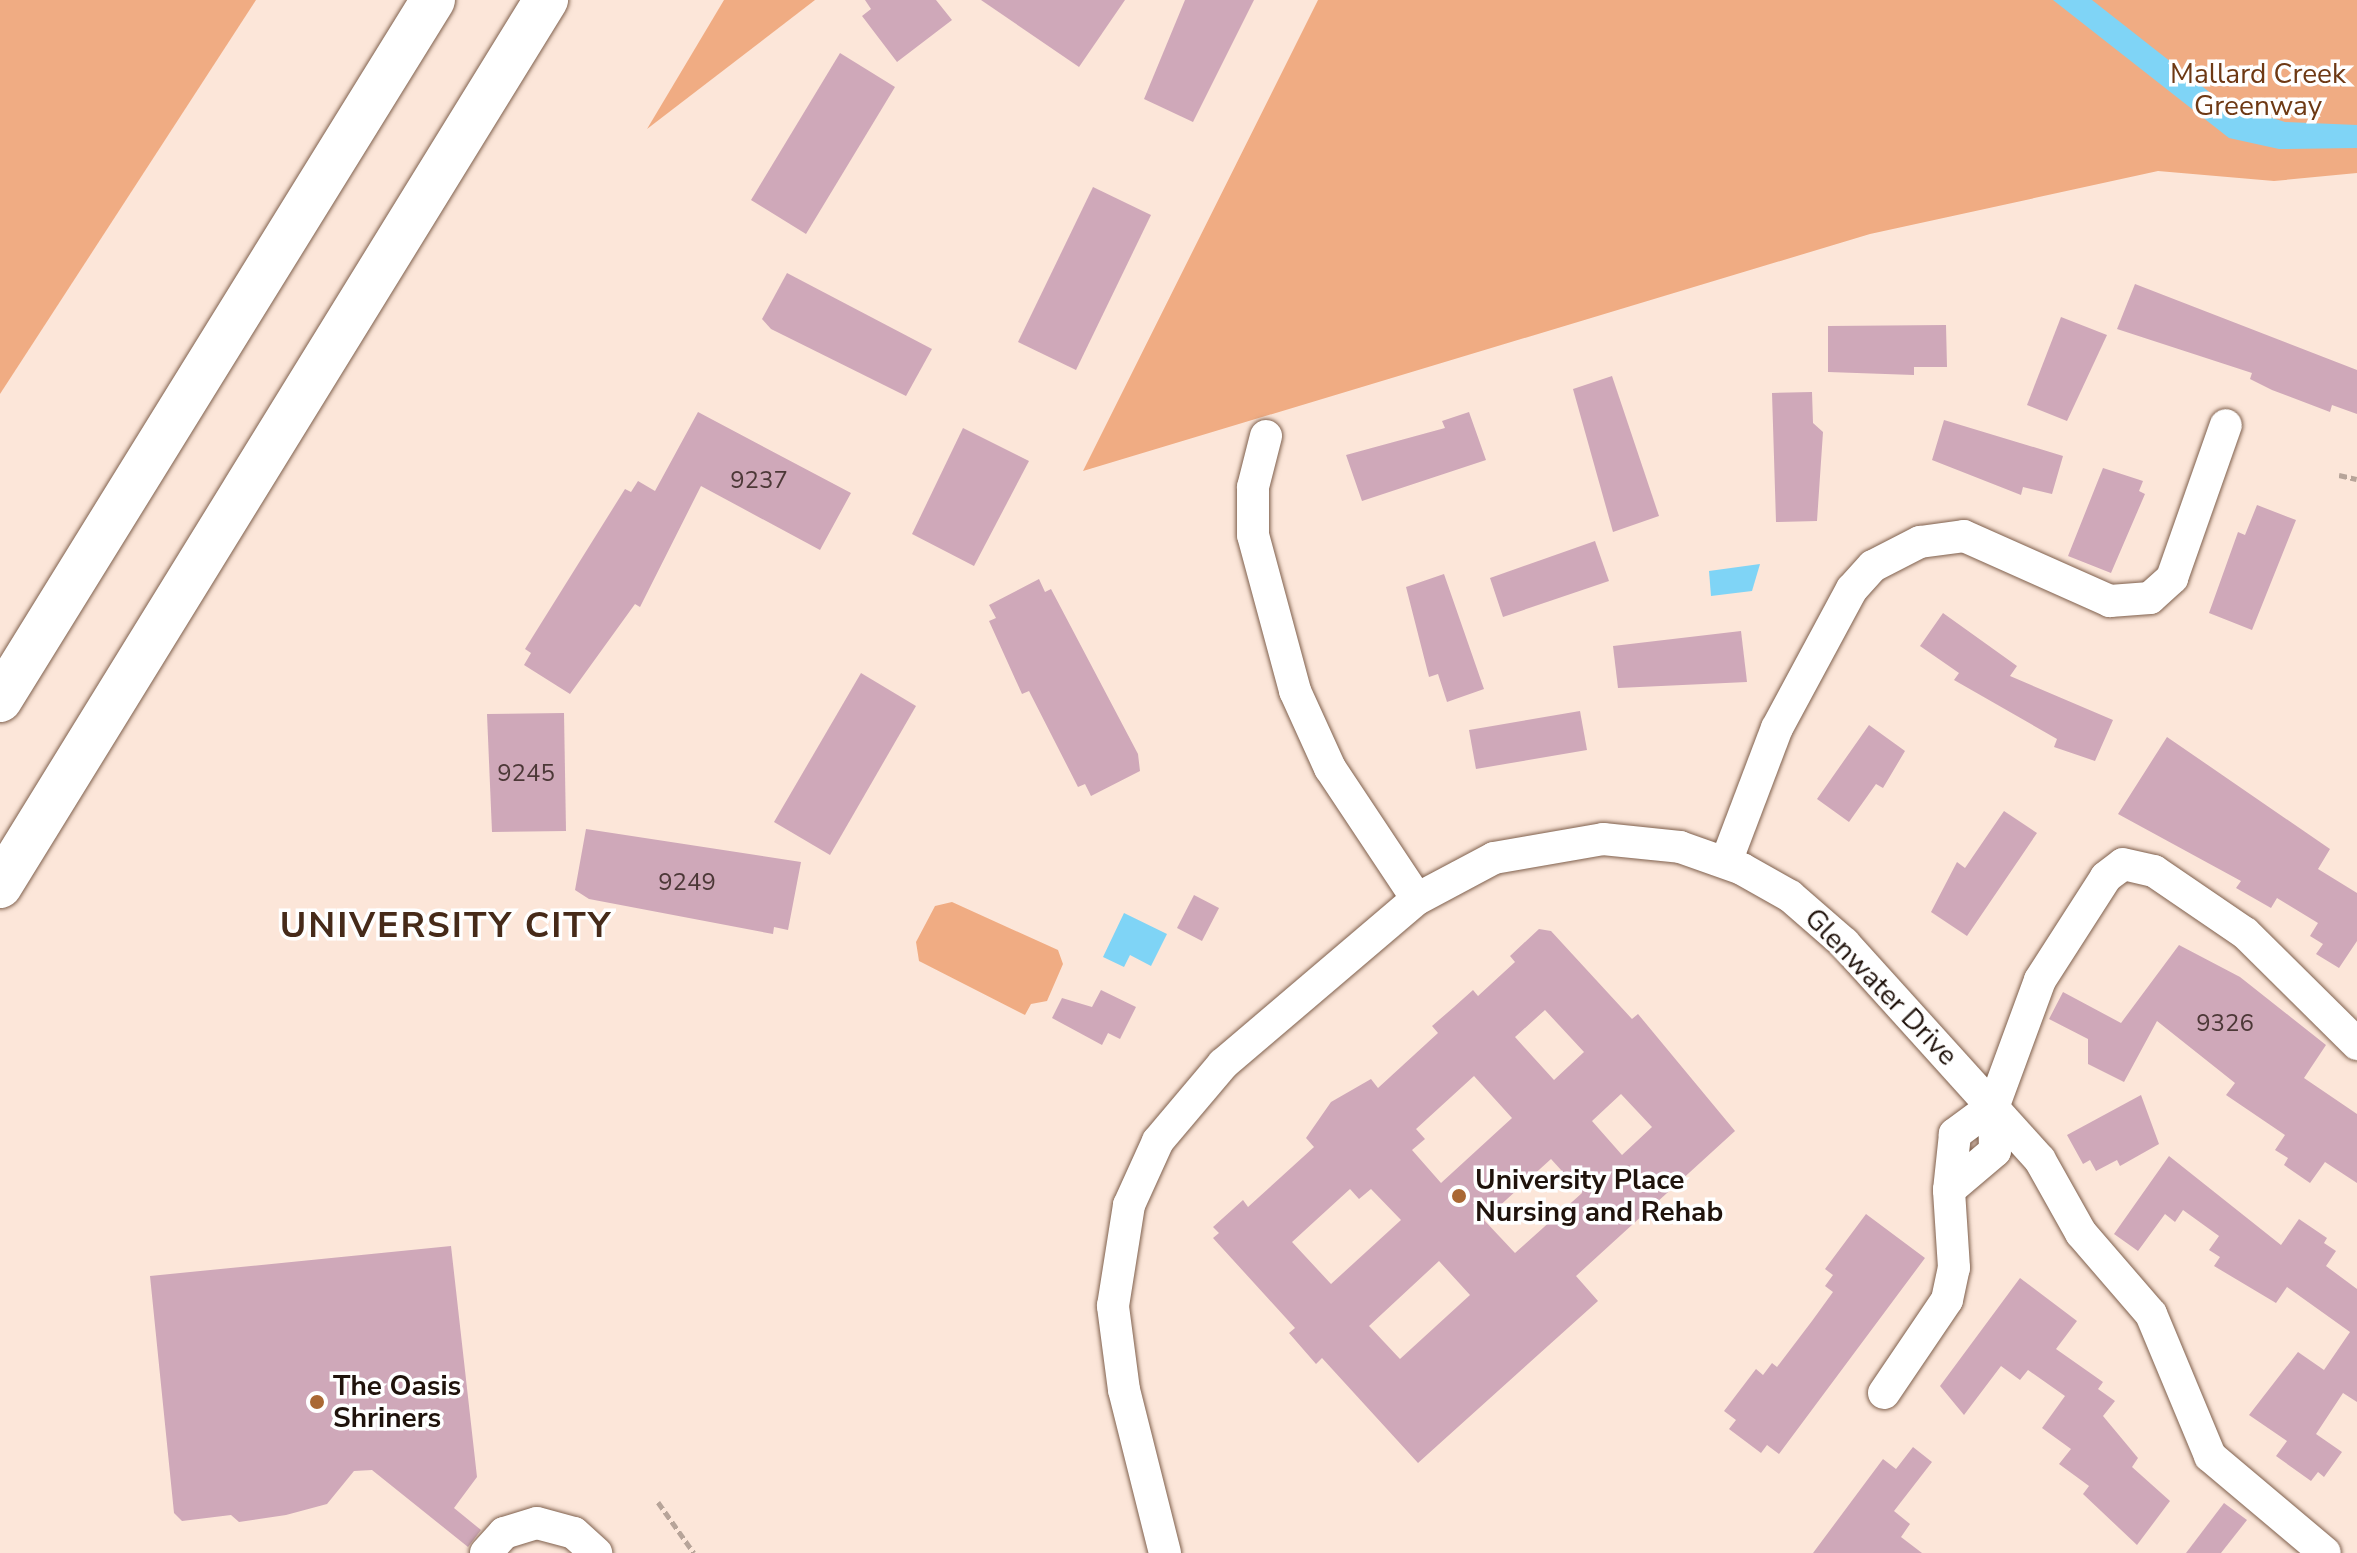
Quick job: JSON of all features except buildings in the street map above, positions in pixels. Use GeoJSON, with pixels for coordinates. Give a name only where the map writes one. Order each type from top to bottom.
{"type":"FeatureCollection","features":[{"type":"Feature","properties":{"kind":"highway"},"geometry":{"type":"LineString","coordinates":[[0,700],[433,0]]}},
{"type":"Feature","properties":{"kind":"highway"},"geometry":{"type":"LineString","coordinates":[[0,886],[546,0]]}},
{"type":"Feature","properties":{"kind":"street"},"geometry":{"type":"LineString","coordinates":[[1726,862],[1777,728],[1852,589],[1873,566],[1920,542],[1964,536],[2110,601],[2150,598],[2172,578],[2226,425]]}},
{"type":"Feature","properties":{"kind":"street"},"geometry":{"type":"LineString","coordinates":[[1266,436],[1253,487],[1253,535],[1291,677],[1330,768],[1417,899]]}},
{"type":"Feature","properties":{"kind":"street","name":"Glenwater Drive"},"geometry":{"type":"LineString","coordinates":[[1165,1553],[1114,1324],[1117,1256],[1137,1183],[1204,1082],[1417,899],[1494,858],[1562,843],[1639,841],[1726,862],[1817,917],[1994,1105],[2040,1160],[2081,1233],[2151,1314],[2210,1456],[2325,1553]]}},
{"type":"Feature","properties":{"kind":"street"},"geometry":{"type":"LineString","coordinates":[[1884,1393],[1947,1300],[1954,1268],[1949,1190],[1955,1134],[1994,1105],[2040,980],[2106,877],[2123,864],[2154,871],[2245,933],[2352,1032]]}},
{"type":"Feature","properties":{"kind":"street"},"geometry":{"type":"LineString","coordinates":[[486,1553],[504,1533],[537,1523],[574,1533],[596,1553]]}},
{"type":"Feature","properties":{"kind":"path"},"geometry":{"type":"LineString","coordinates":[[2339,475],[2357,479]]}},
{"type":"Feature","properties":{"kind":"path"},"geometry":{"type":"LineString","coordinates":[[658,1502],[694,1553]]}},
{"type":"Feature","properties":{"kind":"green space"},"geometry":{"type":"Polygon","coordinates":[[[0,0],[256,0],[0,394],[0,0]]]}},
{"type":"Feature","properties":{"kind":"green space"},"geometry":{"type":"Polygon","coordinates":[[[724,0],[815,0],[647,129],[724,0]]]}},
{"type":"Feature","properties":{"kind":"green space","name":"Mallard Creek Greenway"},"geometry":{"type":"Polygon","coordinates":[[[1318,0],[2357,0],[2357,173],[2274,181],[2158,171],[1870,234],[1083,471],[1318,0]]]}},
{"type":"Feature","properties":{"kind":"green space"},"geometry":{"type":"Polygon","coordinates":[[[952,902],[1058,950],[1063,964],[1047,1001],[1031,1004],[1025,1015],[919,961],[916,942],[935,906],[952,902]]]}},
{"type":"Feature","properties":{"kind":"water"},"geometry":{"type":"Polygon","coordinates":[[[2053,0],[2092,0],[2222,102],[2285,122],[2357,125],[2357,148],[2279,149],[2229,138],[2053,0]]]}},
{"type":"Feature","properties":{"kind":"water"},"geometry":{"type":"Polygon","coordinates":[[[1760,564],[1752,591],[1711,596],[1709,571],[1760,564]]]}},
{"type":"Feature","properties":{"kind":"water"},"geometry":{"type":"Polygon","coordinates":[[[1124,913],[1167,934],[1151,966],[1130,955],[1124,967],[1103,957],[1124,913]]]}},
{"type":"Feature","properties":{"kind":"place","name":"University Place Nursing and Rehab"},"geometry":{"type":"Point","coordinates":[1459,1196]}},
{"type":"Feature","properties":{"kind":"place","name":"The Oasis Shriners"},"geometry":{"type":"Point","coordinates":[317,1402]}},
{"type":"Feature","properties":{"kind":"district","name":"UNIVERSITY CITY"},"geometry":{"type":"Point","coordinates":[446,926]}}]}
